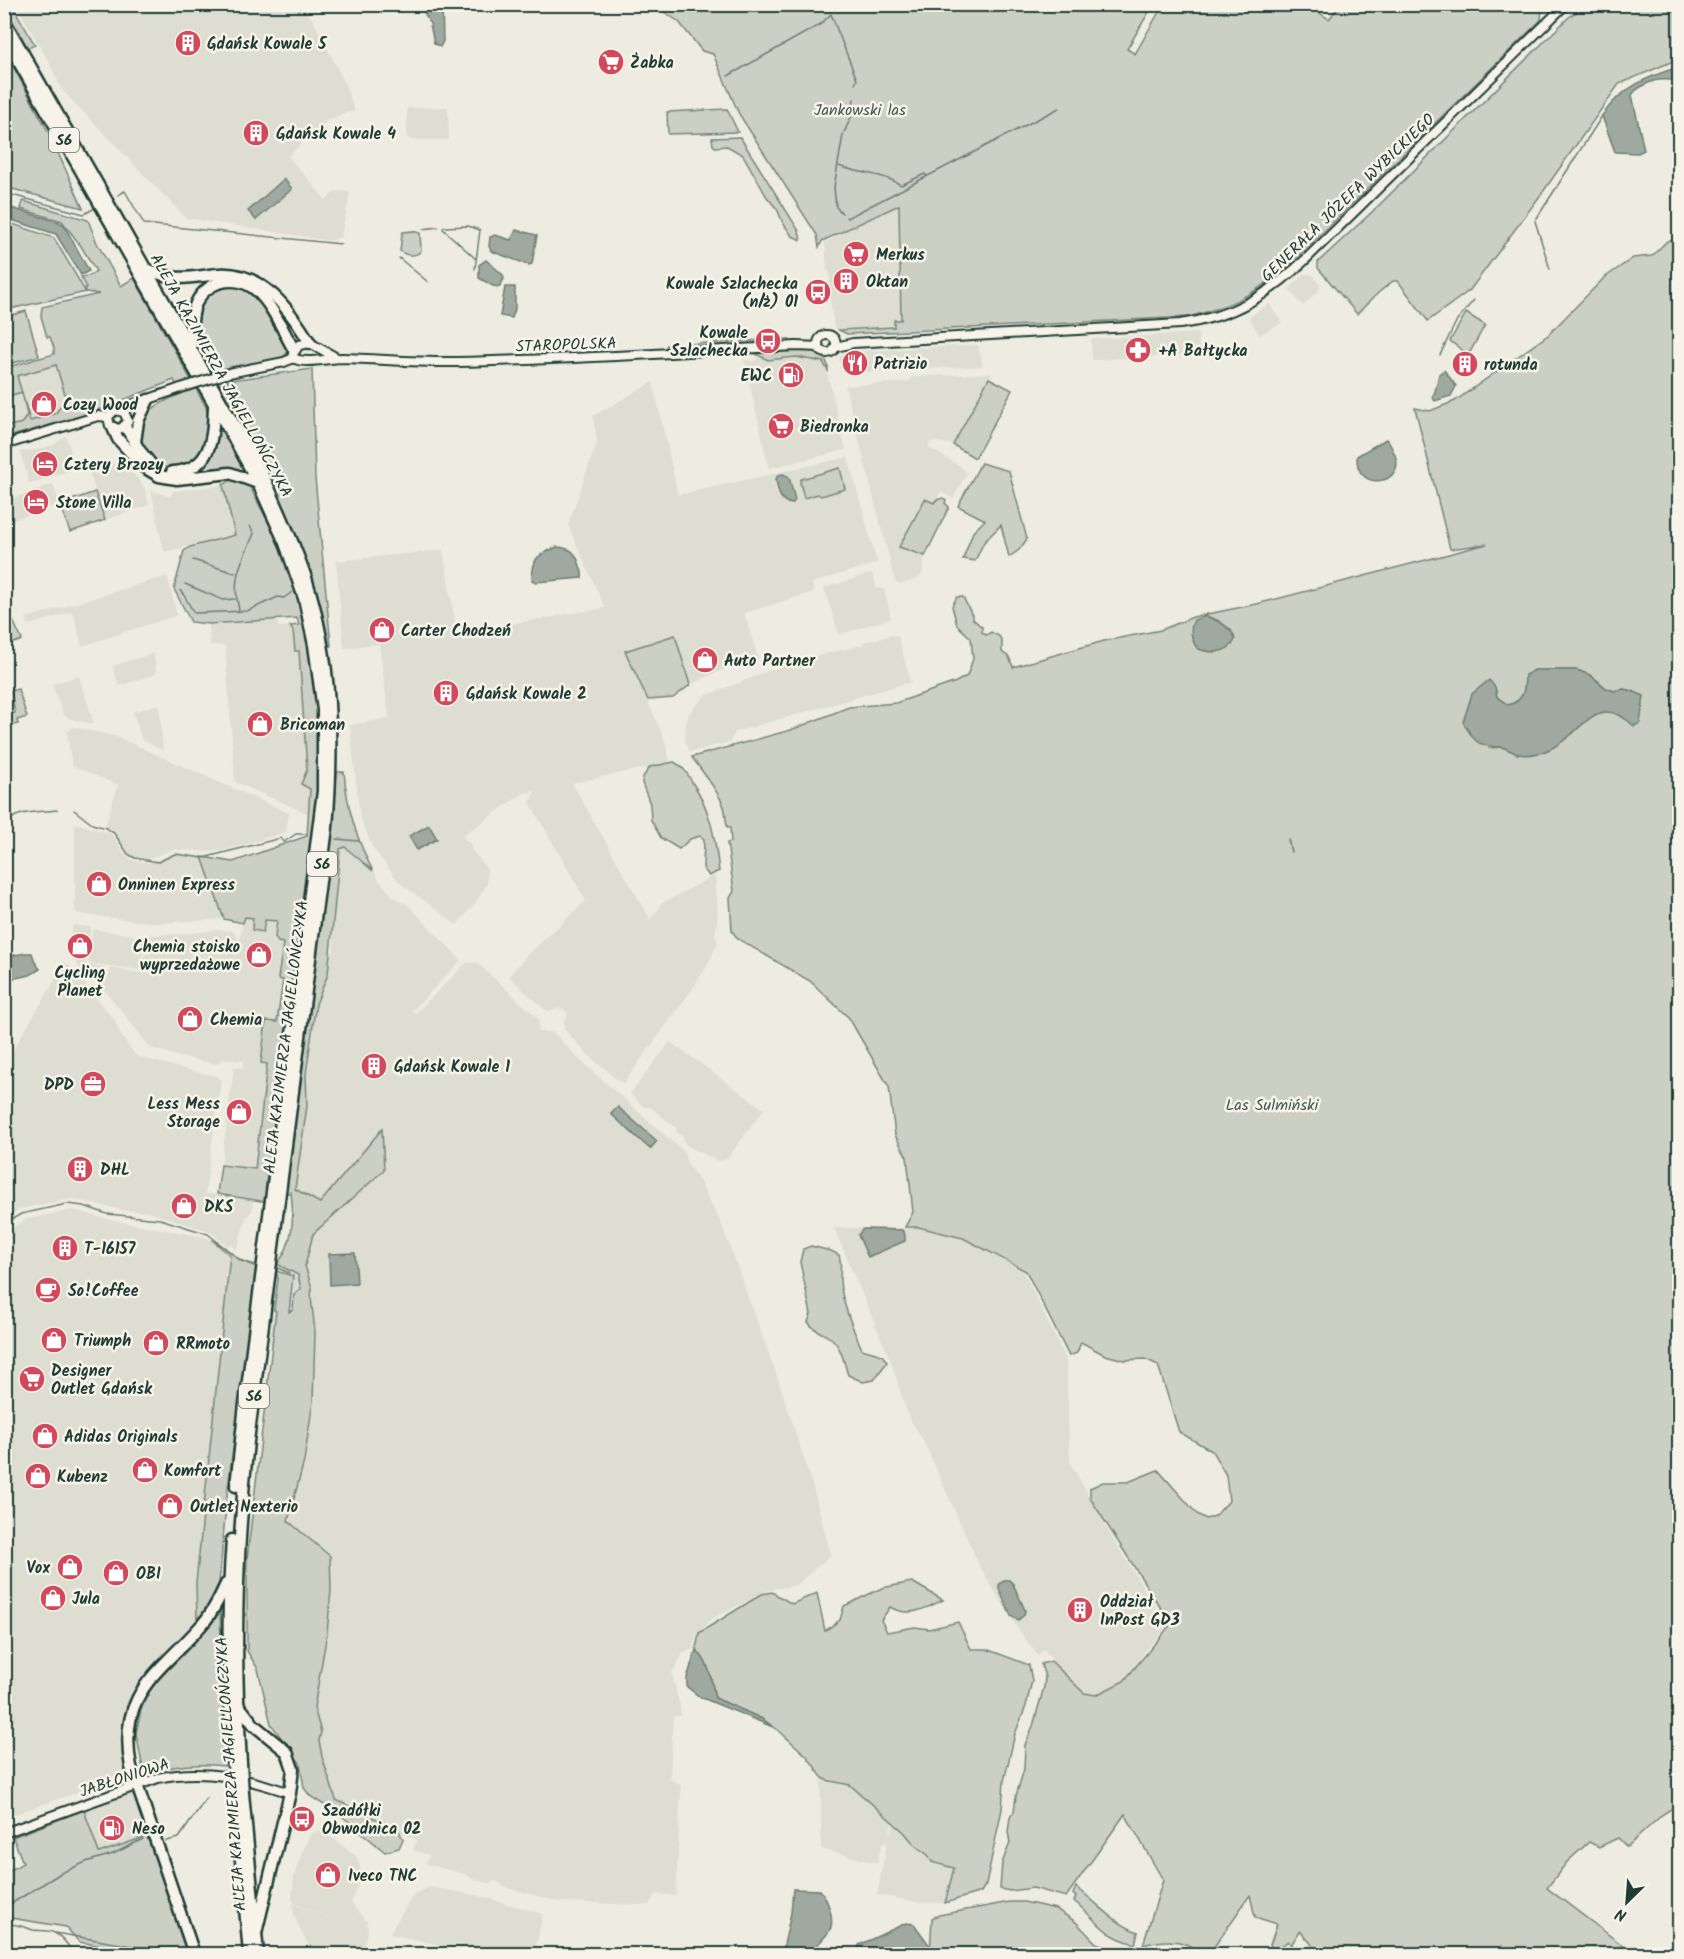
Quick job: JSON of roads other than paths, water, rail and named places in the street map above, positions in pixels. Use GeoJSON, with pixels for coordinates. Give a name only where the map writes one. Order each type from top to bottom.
{"type":"FeatureCollection","features":[{"type":"Feature","properties":{"kind":"highway","name":"ALEJA KAZIMIERZA JAGIELLOŃCZYKA"},"geometry":{"type":"LineString","coordinates":[[4,20],[264,477],[297,551],[316,615],[326,663],[332,740],[332,772],[327,827],[244,1475],[237,1568],[235,1642],[237,1762]]}},
{"type":"Feature","properties":{"kind":"highway","name":"ALEJA KAZIMIERZA JAGIELLOŃCZYKA"},"geometry":{"type":"LineString","coordinates":[[4,36],[258,483],[285,543],[309,620],[321,690],[324,766],[318,839],[239,1456],[228,1580],[228,1677],[237,1762],[249,1954]]}},
{"type":"Feature","properties":{"kind":"highway"},"geometry":{"type":"LineString","coordinates":[[147,269],[172,278],[234,274],[253,279],[267,290],[294,320],[312,345]]}},
{"type":"Feature","properties":{"kind":"highway"},"geometry":{"type":"LineString","coordinates":[[191,346],[193,314],[199,298],[210,287],[220,282],[234,280],[247,284],[262,296],[294,354]]}},
{"type":"Feature","properties":{"kind":"highway"},"geometry":{"type":"LineString","coordinates":[[135,442],[138,421],[148,400]]}},
{"type":"Feature","properties":{"kind":"highway"},"geometry":{"type":"LineString","coordinates":[[125,426],[145,458],[155,467],[175,472],[190,468],[203,458],[211,442],[214,404]]}},
{"type":"Feature","properties":{"kind":"highway"},"geometry":{"type":"LineString","coordinates":[[113,428],[118,439],[144,467],[159,476],[177,478],[230,473],[258,483]]}},
{"type":"Feature","properties":{"kind":"highway"},"geometry":{"type":"LineString","coordinates":[[194,1954],[136,1786],[128,1755],[128,1736],[138,1696],[152,1675],[207,1619],[228,1580]]}},
{"type":"Feature","properties":{"kind":"highway"},"geometry":{"type":"LineString","coordinates":[[237,1703],[254,1725],[287,1752],[293,1769],[290,1793],[256,1933]]}},
{"type":"Feature","properties":{"kind":"highway","name":"ALEJA KAZIMIERZA JAGIELLOŃCZYKA"},"geometry":{"type":"LineString","coordinates":[[239,1791],[258,1954]]}},
{"type":"Feature","properties":{"kind":"main road","name":"GENERAŁA JÓZEFA WYBICKIEGO"},"geometry":{"type":"LineString","coordinates":[[835,343],[1180,324],[1208,319],[1248,303],[1271,290],[1291,272],[1566,4]]}},
{"type":"Feature","properties":{"kind":"main road"},"geometry":{"type":"LineString","coordinates":[[827,335],[835,343],[833,351],[828,353],[822,352],[819,344],[822,336],[827,335]]}},
{"type":"Feature","properties":{"kind":"main road","name":"STAROPOLSKA"},"geometry":{"type":"LineString","coordinates":[[314,360],[338,358],[479,362],[819,344]]}},
{"type":"Feature","properties":{"kind":"main road"},"geometry":{"type":"LineString","coordinates":[[124,412],[129,406],[229,373],[284,362],[294,354],[299,345],[312,345],[316,353],[314,360],[301,362],[294,354]]}},
{"type":"Feature","properties":{"kind":"main road","name":"STAROPOLSKA"},"geometry":{"type":"LineString","coordinates":[[312,345],[338,358]]}},
{"type":"Feature","properties":{"kind":"main road"},"geometry":{"type":"LineString","coordinates":[[108,417],[115,410],[124,412]]}},
{"type":"Feature","properties":{"kind":"main road"},"geometry":{"type":"LineString","coordinates":[[108,417],[113,428],[119,429],[128,421],[124,412]]}},
{"type":"Feature","properties":{"kind":"main road"},"geometry":{"type":"LineString","coordinates":[[4,446],[98,416],[108,417]]}},
{"type":"Feature","properties":{"kind":"main road","name":"JABŁONIOWA"},"geometry":{"type":"LineString","coordinates":[[4,1833],[136,1786],[178,1774],[208,1774],[262,1784],[290,1793]]}},
{"type":"Feature","properties":{"kind":"waterway"},"geometry":{"type":"LineString","coordinates":[[728,76],[821,24],[831,14],[857,80],[855,84]]}},
{"type":"Feature","properties":{"kind":"waterway"},"geometry":{"type":"LineString","coordinates":[[842,213],[836,207],[834,187],[843,135],[851,117],[854,99]]}},
{"type":"Feature","properties":{"kind":"waterway"},"geometry":{"type":"LineString","coordinates":[[846,217],[1059,108]]}},
{"type":"Feature","properties":{"kind":"waterway"},"geometry":{"type":"LineString","coordinates":[[1550,269],[1535,221],[1602,116]]}},
{"type":"Feature","properties":{"kind":"waterway"},"geometry":{"type":"LineString","coordinates":[[839,166],[887,178],[901,185],[925,174],[927,176]]}},
{"type":"Feature","properties":{"kind":"waterway"},"geometry":{"type":"LineString","coordinates":[[118,195],[125,191],[144,224],[341,244]]}},
{"type":"Feature","properties":{"kind":"waterway"},"geometry":{"type":"LineString","coordinates":[[4,193],[84,214],[95,208]]}},
{"type":"Feature","properties":{"kind":"waterway"},"geometry":{"type":"LineString","coordinates":[[475,269],[480,230],[468,226],[444,227],[443,229],[476,259]]}},
{"type":"Feature","properties":{"kind":"waterway"},"geometry":{"type":"LineString","coordinates":[[423,229],[438,227]]}},
{"type":"Feature","properties":{"kind":"waterway"},"geometry":{"type":"LineString","coordinates":[[399,258],[428,282]]}},
{"type":"Feature","properties":{"kind":"waterway"},"geometry":{"type":"LineString","coordinates":[[1440,355],[1457,320],[1474,300]]}},
{"type":"Feature","properties":{"kind":"waterway"},"geometry":{"type":"LineString","coordinates":[[239,610],[237,579],[241,562],[254,534],[250,526]]}},
{"type":"Feature","properties":{"kind":"waterway"},"geometry":{"type":"LineString","coordinates":[[193,560],[235,573]]}},
{"type":"Feature","properties":{"kind":"waterway"},"geometry":{"type":"LineString","coordinates":[[185,584],[223,600],[235,599]]}},
{"type":"Feature","properties":{"kind":"waterway"},"geometry":{"type":"LineString","coordinates":[[181,590],[194,613],[247,611],[278,597],[284,598],[292,592]]}},
{"type":"Feature","properties":{"kind":"waterway"},"geometry":{"type":"LineString","coordinates":[[4,825],[22,814],[57,810]]}},
{"type":"Feature","properties":{"kind":"waterway"},"geometry":{"type":"LineString","coordinates":[[74,810],[92,824],[114,833],[128,854],[135,858],[158,862],[175,854],[203,858],[281,838],[284,842],[296,834],[307,834]]}},
{"type":"Feature","properties":{"kind":"waterway"},"geometry":{"type":"LineString","coordinates":[[336,839],[359,841]]}},
{"type":"Feature","properties":{"kind":"waterway"},"geometry":{"type":"LineString","coordinates":[[1288,839],[1291,852]]}},
{"type":"Feature","properties":{"kind":"waterway"},"geometry":{"type":"LineString","coordinates":[[5,947],[7,956]]}},
{"type":"Feature","properties":{"kind":"waterway"},"geometry":{"type":"LineString","coordinates":[[4,1224],[21,1214],[67,1204],[84,1206],[107,1214],[160,1219],[208,1234],[241,1261],[256,1265]]}},
{"type":"Feature","properties":{"kind":"waterway"},"geometry":{"type":"LineString","coordinates":[[278,1268],[289,1273]]}},
{"type":"Feature","properties":{"kind":"waterway"},"geometry":{"type":"LineString","coordinates":[[166,1841],[179,1838],[207,1797]]}},
{"type":"Feature","properties":{"kind":"waterway"},"geometry":{"type":"LineString","coordinates":[[4,1908],[61,1873],[113,1854],[143,1839]]}},
{"type":"Feature","properties":{"kind":"waterway"},"geometry":{"type":"LineString","coordinates":[[4,1923],[54,1933],[70,1948],[108,1954]]}},
{"type":"Feature","properties":{"kind":"waterway"},"geometry":{"type":"LineString","coordinates":[[55,1933],[180,1954]]}},
{"type":"Feature","properties":{"kind":"place","name":"Gdańsk Kowale 5"},"geometry":{"type":"Point","coordinates":[188,43]}},
{"type":"Feature","properties":{"kind":"place","name":"Żabka"},"geometry":{"type":"Point","coordinates":[611,62]}},
{"type":"Feature","properties":{"kind":"place","name":"Gdańsk Kowale 4"},"geometry":{"type":"Point","coordinates":[256,133]}},
{"type":"Feature","properties":{"kind":"place","name":"Merkus"},"geometry":{"type":"Point","coordinates":[856,254]}},
{"type":"Feature","properties":{"kind":"place","name":"Oktan"},"geometry":{"type":"Point","coordinates":[846,281]}},
{"type":"Feature","properties":{"kind":"place","name":"Kowale Szlachecka (n/ż) 01"},"geometry":{"type":"Point","coordinates":[818,292]}},
{"type":"Feature","properties":{"kind":"place","name":"Kowale Szlachecka"},"geometry":{"type":"Point","coordinates":[768,341]}},
{"type":"Feature","properties":{"kind":"place","name":"+A Bałtycka"},"geometry":{"type":"Point","coordinates":[1138,350]}},
{"type":"Feature","properties":{"kind":"place","name":"Patrizio"},"geometry":{"type":"Point","coordinates":[855,363]}},
{"type":"Feature","properties":{"kind":"place","name":"rotunda"},"geometry":{"type":"Point","coordinates":[1465,364]}},
{"type":"Feature","properties":{"kind":"place","name":"EWC"},"geometry":{"type":"Point","coordinates":[791,375]}},
{"type":"Feature","properties":{"kind":"place","name":"Cozy Wood"},"geometry":{"type":"Point","coordinates":[44,404]}},
{"type":"Feature","properties":{"kind":"place","name":"Biedronka"},"geometry":{"type":"Point","coordinates":[781,426]}},
{"type":"Feature","properties":{"kind":"place","name":"Cztery Brzozy"},"geometry":{"type":"Point","coordinates":[45,464]}},
{"type":"Feature","properties":{"kind":"place","name":"Stone Villa"},"geometry":{"type":"Point","coordinates":[36,502]}},
{"type":"Feature","properties":{"kind":"place","name":"Carter Chodzeń"},"geometry":{"type":"Point","coordinates":[382,630]}},
{"type":"Feature","properties":{"kind":"place","name":"Auto Partner"},"geometry":{"type":"Point","coordinates":[705,660]}},
{"type":"Feature","properties":{"kind":"place","name":"Gdańsk Kowale 2"},"geometry":{"type":"Point","coordinates":[446,693]}},
{"type":"Feature","properties":{"kind":"place","name":"Bricoman"},"geometry":{"type":"Point","coordinates":[260,724]}},
{"type":"Feature","properties":{"kind":"place","name":"Onninen Express"},"geometry":{"type":"Point","coordinates":[99,884]}},
{"type":"Feature","properties":{"kind":"place","name":"Cycling Planet"},"geometry":{"type":"Point","coordinates":[80,946]}},
{"type":"Feature","properties":{"kind":"place","name":"Chemia stoisko wyprzedażowe"},"geometry":{"type":"Point","coordinates":[259,955]}},
{"type":"Feature","properties":{"kind":"place","name":"Chemia"},"geometry":{"type":"Point","coordinates":[190,1019]}},
{"type":"Feature","properties":{"kind":"place","name":"Gdańsk Kowale 1"},"geometry":{"type":"Point","coordinates":[374,1066]}},
{"type":"Feature","properties":{"kind":"place","name":"DPD"},"geometry":{"type":"Point","coordinates":[93,1084]}},
{"type":"Feature","properties":{"kind":"place","name":"Less Mess Storage"},"geometry":{"type":"Point","coordinates":[239,1112]}},
{"type":"Feature","properties":{"kind":"place","name":"DHL"},"geometry":{"type":"Point","coordinates":[80,1169]}},
{"type":"Feature","properties":{"kind":"place","name":"DKS"},"geometry":{"type":"Point","coordinates":[184,1206]}},
{"type":"Feature","properties":{"kind":"place","name":"T-16157"},"geometry":{"type":"Point","coordinates":[65,1248]}},
{"type":"Feature","properties":{"kind":"place","name":"So!Coffee"},"geometry":{"type":"Point","coordinates":[48,1290]}},
{"type":"Feature","properties":{"kind":"place","name":"Triumph"},"geometry":{"type":"Point","coordinates":[54,1340]}},
{"type":"Feature","properties":{"kind":"place","name":"RRmoto"},"geometry":{"type":"Point","coordinates":[156,1343]}},
{"type":"Feature","properties":{"kind":"place","name":"Designer Outlet Gdańsk"},"geometry":{"type":"Point","coordinates":[32,1379]}},
{"type":"Feature","properties":{"kind":"place","name":"Adidas Originals"},"geometry":{"type":"Point","coordinates":[45,1436]}},
{"type":"Feature","properties":{"kind":"place","name":"Komfort"},"geometry":{"type":"Point","coordinates":[145,1470]}},
{"type":"Feature","properties":{"kind":"place","name":"Kubenz"},"geometry":{"type":"Point","coordinates":[38,1476]}},
{"type":"Feature","properties":{"kind":"place","name":"Outlet Nexterio"},"geometry":{"type":"Point","coordinates":[170,1506]}},
{"type":"Feature","properties":{"kind":"place","name":"Vox"},"geometry":{"type":"Point","coordinates":[70,1567]}},
{"type":"Feature","properties":{"kind":"place","name":"OBI"},"geometry":{"type":"Point","coordinates":[116,1573]}},
{"type":"Feature","properties":{"kind":"place","name":"Jula"},"geometry":{"type":"Point","coordinates":[53,1598]}},
{"type":"Feature","properties":{"kind":"place","name":"Oddział InPost GD3"},"geometry":{"type":"Point","coordinates":[1080,1610]}},
{"type":"Feature","properties":{"kind":"place","name":"Szadółki Obwodnica 02"},"geometry":{"type":"Point","coordinates":[302,1819]}},
{"type":"Feature","properties":{"kind":"place","name":"Neso"},"geometry":{"type":"Point","coordinates":[112,1828]}},
{"type":"Feature","properties":{"kind":"place","name":"Iveco TNC"},"geometry":{"type":"Point","coordinates":[328,1875]}},
{"type":"Feature","properties":{"kind":"park label","name":"Jankowski las"},"geometry":{"type":"Point","coordinates":[860,109]}},
{"type":"Feature","properties":{"kind":"park label","name":"Las Sulmiński"},"geometry":{"type":"Point","coordinates":[1272,1104]}}]}
